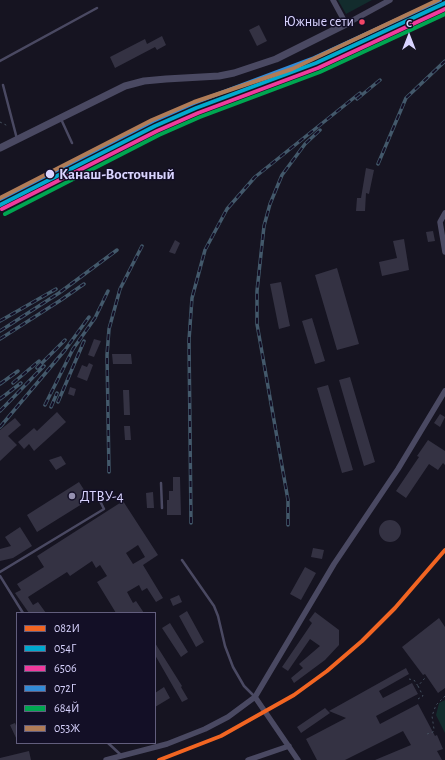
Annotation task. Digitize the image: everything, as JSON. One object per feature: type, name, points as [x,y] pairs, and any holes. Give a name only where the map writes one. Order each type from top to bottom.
[{"type":"street","points":[[333,0],[346,24]]},
{"type":"street","points":[[0,148],[125,86],[144,81],[226,74],[276,59],[390,0]]},
{"type":"street","points":[[445,213],[440,222],[445,252]]},
{"type":"street","points":[[106,760],[167,744],[205,729],[228,717],[255,698],[334,564],[398,469],[445,391]]},
{"type":"street","points":[[255,698],[298,760]]},
{"type":"street","points":[[248,760],[289,746]]},
{"type":"lane","points":[[0,61],[98,8]]},
{"type":"lane","points":[[3,85],[18,140]]},
{"type":"lane","points":[[60,118],[72,143]]},
{"type":"lane","points":[[161,483],[162,508]]},
{"type":"lane","points":[[0,572],[104,509],[100,501]]},
{"type":"lane","points":[[182,560],[214,606],[218,616],[225,646],[233,667],[244,686],[255,698]]},
{"type":"lane","points":[[0,576],[22,612]]},
{"type":"lane","points":[[109,744],[122,756]]},
{"type":"path","points":[[0,122],[3,125],[14,127]]},
{"type":"path","points":[[418,686],[425,678]]},
{"type":"path","points":[[410,679],[414,680],[418,686],[422,696],[418,699]]},
{"type":"path","points":[[427,734],[434,729],[432,716],[436,705],[445,696]]},
{"type":"green space","points":[[338,0],[372,0],[346,14]]},
{"type":"green space","points":[[445,700],[445,733],[436,715],[439,703]]},
{"type":"building","points":[[259,25],[267,41],[257,46],[249,30]]},
{"type":"building","points":[[162,36],[166,45],[157,50],[155,47],[115,68],[110,57],[145,39],[147,44]]},
{"type":"building","points":[[366,168],[374,170],[369,194],[366,193],[365,211],[356,211],[357,198],[361,198]]},
{"type":"building","points":[[433,231],[435,241],[428,242],[426,232]]},
{"type":"building","points":[[404,239],[409,270],[382,276],[379,262],[397,258],[393,241]]},
{"type":"building","points":[[175,240],[180,243],[175,254],[169,252]]},
{"type":"building","points":[[337,268],[359,344],[337,350],[315,275]]},
{"type":"building","points":[[281,282],[290,326],[279,329],[270,284]]},
{"type":"building","points":[[312,318],[325,361],[315,364],[302,321]]},
{"type":"building","points":[[94,339],[101,341],[94,357],[88,355]]},
{"type":"building","points":[[112,354],[131,354],[132,364],[113,364]]},
{"type":"building","points":[[89,363],[93,365],[87,381],[77,377],[82,365],[87,367]]},
{"type":"building","points":[[350,377],[375,462],[364,466],[339,380]]},
{"type":"building","points":[[328,385],[353,470],[342,473],[317,388]]},
{"type":"building","points":[[70,387],[76,389],[74,396],[68,394]]},
{"type":"building","points":[[123,390],[129,390],[130,415],[124,415]]},
{"type":"building","points":[[57,412],[66,422],[34,451],[29,444],[24,449],[18,442],[34,428],[37,431]]},
{"type":"building","points":[[440,414],[445,417],[440,427],[434,423]]},
{"type":"building","points":[[15,418],[21,425],[8,436],[17,445],[0,461],[0,430]]},
{"type":"building","points":[[124,426],[130,426],[131,440],[125,440]]},
{"type":"building","points":[[428,440],[445,451],[445,465],[443,463],[438,470],[429,464],[406,498],[396,491],[419,457],[417,456]]},
{"type":"building","points":[[61,456],[66,464],[56,470],[49,460]]},
{"type":"building","points":[[173,477],[180,477],[181,515],[167,515],[167,500],[169,500],[169,491],[173,491]]},
{"type":"building","points":[[79,482],[90,499],[37,532],[27,515]]},
{"type":"building","points":[[153,492],[154,508],[147,508],[146,493]]},
{"type":"building","points":[[123,501],[158,555],[143,565],[163,598],[156,602],[147,588],[142,591],[139,585],[127,592],[133,603],[136,601],[143,612],[115,612],[97,582],[107,576],[100,565],[96,568],[92,561],[70,576],[67,572],[28,597],[33,605],[38,602],[45,612],[28,612],[15,593],[21,590],[17,584],[44,567],[37,556]],"holes":[[[138,545],[145,557],[133,564],[126,553]]]},
{"type":"building","points":[[390,520],[398,523],[401,531],[398,539],[390,542],[382,539],[379,531],[382,523]]},
{"type":"building","points":[[20,527],[32,546],[13,558],[0,561],[0,549],[11,546],[5,537]]},
{"type":"building","points":[[313,548],[324,550],[322,559],[311,557]]},
{"type":"building","points":[[305,567],[316,573],[301,600],[290,594]]},
{"type":"building","points":[[179,595],[182,602],[173,606],[170,599]]},
{"type":"building","points":[[187,611],[204,642],[196,647],[179,616]]},
{"type":"building","points":[[315,612],[339,630],[339,645],[325,660],[294,683],[291,678],[303,668],[299,664],[320,646],[310,639],[288,671],[282,667],[312,623],[309,620]]},
{"type":"building","points":[[439,618],[445,627],[445,688],[438,693],[425,674],[423,675],[402,647]]},
{"type":"building","points":[[170,623],[188,652],[181,657],[162,628]]},
{"type":"building","points":[[156,645],[182,686],[181,687],[188,699],[182,702],[156,657]]},
{"type":"building","points":[[406,668],[409,674],[379,691],[383,698],[412,683],[418,694],[376,716],[380,724],[418,704],[435,736],[437,735],[443,749],[437,751],[442,760],[375,760],[411,745],[403,731],[345,760],[317,760],[306,739],[346,718],[329,711]]},
{"type":"building","points":[[164,687],[170,698],[156,706],[156,692]]},
{"type":"building","points":[[325,708],[330,713],[301,733],[297,727]]},
{"type":"building","points":[[15,723],[16,738],[10,725]]},
{"type":"building","points":[[29,751],[31,760],[0,760],[0,758]]},
{"type":"railway","points":[[378,164],[406,98],[445,61]]},
{"type":"railway","points":[[357,99],[380,80]]},
{"type":"railway","points":[[191,523],[189,340],[192,298],[205,250],[227,209],[255,177],[360,93]]},
{"type":"railway","points":[[288,525],[288,500],[257,324],[257,291],[264,226],[270,204],[282,175],[305,144],[320,130]]},
{"type":"railway","points":[[109,472],[107,355],[109,329],[120,289],[142,246]]},
{"type":"railway","points":[[0,331],[59,293],[117,250]]},
{"type":"railway","points":[[0,339],[84,284]]},
{"type":"railway","points":[[0,321],[56,289]]},
{"type":"railway","points":[[45,405],[73,349],[95,318],[108,291]]},
{"type":"railway","points":[[0,427],[65,350],[89,317]]},
{"type":"railway","points":[[37,368],[65,340]]},
{"type":"railway","points":[[58,402],[84,341]]},
{"type":"railway","points":[[13,383],[39,361]]},
{"type":"railway","points":[[0,411],[44,366]]},
{"type":"railway","points":[[0,384],[18,371]]},
{"type":"railway","points":[[0,399],[21,383]]},
{"type":"railway","points":[[51,407],[57,393]]},
{"type":"transit line","name":"053Ж","points":[[0,198],[152,120],[194,102],[292,69],[438,0]]},
{"type":"transit line","name":"072Г","points":[[0,199],[153,121],[194,103],[314,58],[440,0]]},
{"type":"transit line","name":"054Г","points":[[0,205],[155,126],[196,108],[316,63],[445,3]]},
{"type":"transit line","name":"6506","points":[[2,209],[157,131],[198,113],[318,68],[445,9]]},
{"type":"transit line","name":"684Й","points":[[5,214],[159,135],[200,117],[320,72],[445,14]]},
{"type":"transit line","name":"082И","points":[[159,760],[221,736],[294,695],[327,671],[362,641],[395,608],[445,550]]},
{"type":"place","name":"Южные сети","points":[[362,22]]},
{"type":"place","name":"Канаш-Восточный","points":[[50,174]]},
{"type":"place","name":"ДТВУ-4","points":[[72,496]]}]
